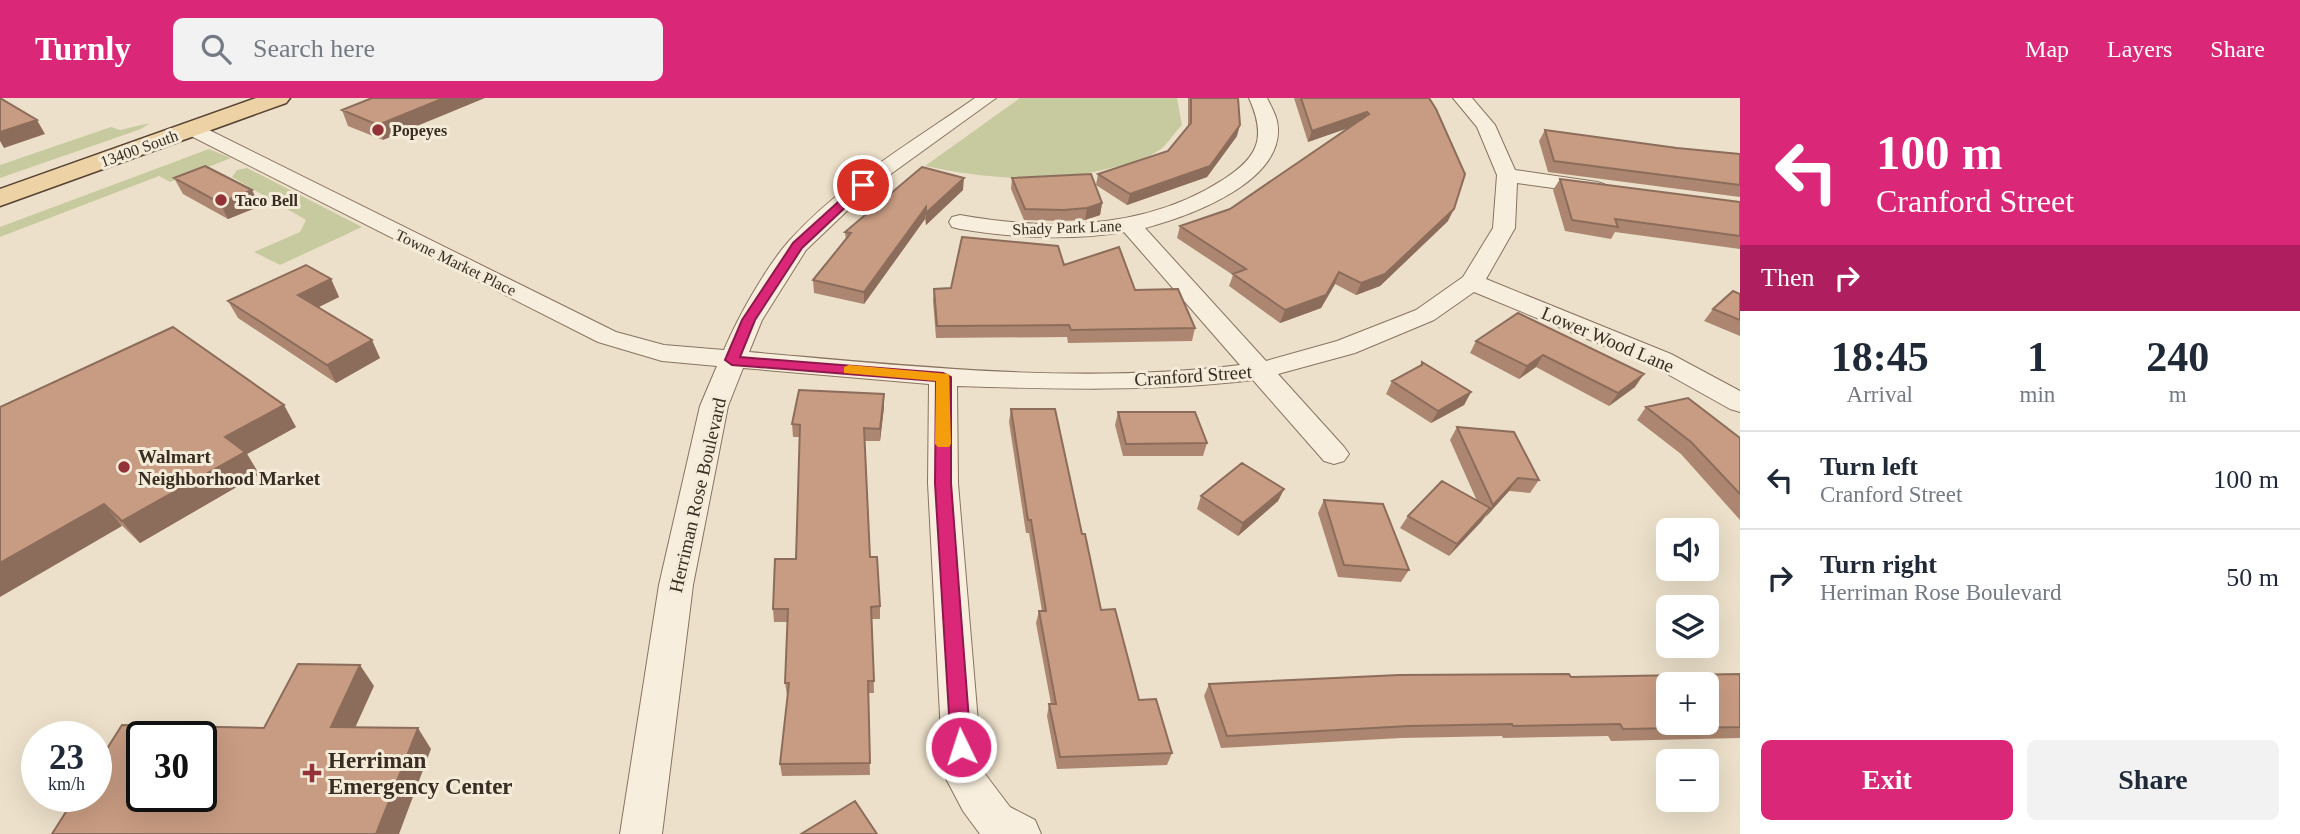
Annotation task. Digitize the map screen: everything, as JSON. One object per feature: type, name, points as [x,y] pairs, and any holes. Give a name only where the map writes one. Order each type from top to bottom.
[{"type":"main road","name":"13400 South","points":[[0,198],[278,98]]},
{"type":"street","name":"Herriman Rose Boulevard","points":[[641,834],[676,585],[714,406],[749,320],[797,246],[863,185],[986,98]]},
{"type":"street","name":"Shady Park Lane","points":[[960,222],[1023,230],[1130,225],[1178,212],[1217,193],[1250,170],[1259,158],[1269,126],[1258,98]]},
{"type":"street","name":"Cranford Street","points":[[732,360],[943,377],[1094,381],[1202,378],[1259,371],[1346,347],[1425,314],[1472,282],[1504,228],[1507,175],[1486,125],[1462,98]]},
{"type":"street","name":"Towne Market Place","points":[[192,129],[607,337],[662,353],[732,360]]},
{"type":"street","points":[[1507,175],[1617,191]]},
{"type":"street","points":[[1130,225],[1334,454]]},
{"type":"street","name":"Lower Wood Lane","points":[[1472,282],[1662,360],[1740,403]]},
{"type":"street","points":[[943,377],[943,483],[963,773],[977,799],[995,821],[1020,834]]},
{"type":"green space","points":[[1020,98],[1177,98],[1182,125],[1161,149],[1150,156],[1088,173],[1018,178],[925,166]]},
{"type":"green space","points":[[150,123],[141,129],[0,178],[0,165],[111,127],[120,130]]},
{"type":"green space","points":[[209,149],[231,158],[170,182],[159,176],[0,237],[0,227]]},
{"type":"green space","points":[[247,168],[362,227],[280,265],[254,252],[300,232],[306,220],[232,177],[237,170]]},
{"type":"building","points":[[0,98],[37,120],[0,132]]},
{"type":"building","points":[[372,98],[444,98],[378,125],[342,110]]},
{"type":"building","points":[[1191,98],[1238,98],[1240,125],[1210,166],[1130,194],[1098,174],[1168,151],[1191,123]]},
{"type":"building","points":[[1301,98],[1429,98],[1465,174],[1454,209],[1385,274],[1361,283],[1339,272],[1326,295],[1285,310],[1233,274],[1246,269],[1180,226],[1230,209],[1369,114],[1367,112],[1312,131]]},
{"type":"building","points":[[1545,130],[1740,154],[1740,185],[1554,161]]},
{"type":"building","points":[[205,166],[252,190],[220,203],[174,178]]},
{"type":"building","points":[[922,167],[964,178],[926,213],[926,207],[864,292],[813,280],[851,233],[845,232]]},
{"type":"building","points":[[1091,174],[1102,203],[1087,208],[1064,210],[1025,209],[1012,178]]},
{"type":"building","points":[[1560,179],[1740,202],[1740,236],[1615,219],[1618,227],[1572,220]]},
{"type":"building","points":[[962,237],[1058,246],[1064,265],[1119,247],[1135,290],[1178,289],[1195,328],[1071,330],[1069,325],[937,326],[934,289],[951,288]]},
{"type":"building","points":[[306,265],[331,279],[298,295],[372,340],[327,365],[228,301]]},
{"type":"building","points":[[1733,291],[1740,294],[1740,320],[1713,309]]},
{"type":"building","points":[[1518,313],[1644,374],[1618,393],[1543,355],[1527,366],[1476,341]]},
{"type":"building","name":"Walmart Neighborhood Market","points":[[173,327],[284,405],[225,437],[245,452],[122,521],[104,504],[0,563],[0,407]]},
{"type":"building","points":[[1422,362],[1471,392],[1438,411],[1392,381],[1422,365]]},
{"type":"building","points":[[799,390],[884,394],[880,429],[864,428],[870,557],[877,557],[880,606],[871,607],[874,681],[868,681],[870,763],[780,764],[789,683],[785,683],[788,609],[773,609],[775,559],[796,559],[800,425],[792,424]]},
{"type":"building","points":[[1688,398],[1740,438],[1740,494],[1691,442],[1646,407]]},
{"type":"building","points":[[1011,409],[1055,409],[1101,610],[1115,609],[1139,700],[1156,699],[1172,753],[1060,757],[1049,704],[1056,704],[1039,611],[1046,611],[1031,520],[1028,520]]},
{"type":"building","points":[[1118,412],[1195,412],[1207,443],[1126,444]]},
{"type":"building","points":[[1457,427],[1514,432],[1539,480],[1518,478],[1493,505]]},
{"type":"building","points":[[1242,463],[1284,489],[1243,523],[1201,496]]},
{"type":"building","points":[[1442,481],[1490,508],[1457,544],[1408,516]]},
{"type":"building","points":[[1324,500],[1383,504],[1409,570],[1344,565]]},
{"type":"building","name":"Herriman Emergency Center","points":[[298,664],[360,665],[331,727],[418,728],[376,834],[52,834],[66,812],[112,812],[112,741],[122,725],[126,725],[126,812],[217,812],[217,727],[264,728]]},
{"type":"building","points":[[1719,674],[1740,674],[1740,727],[1719,727]]},
{"type":"building","points":[[1399,675],[1656,675],[1656,728],[1623,729],[1620,724],[1512,724],[1409,726],[1227,736],[1209,684]]},
{"type":"building","points":[[855,801],[877,834],[801,834]]},
{"type":"slow traffic","points":[[849,370],[943,377],[943,444]]},
{"type":"place","name":"Popeyes","points":[[378,130]]},
{"type":"place","name":"Taco Bell","points":[[221,200]]},
{"type":"place","name":"Walmart Neighborhood Market","points":[[124,467]]},
{"type":"place","name":"Herriman Emergency Center","points":[[312,773]]},
{"type":"route","points":[[863,185],[797,246],[749,320],[732,360],[943,377],[943,483],[961,747]]}]
